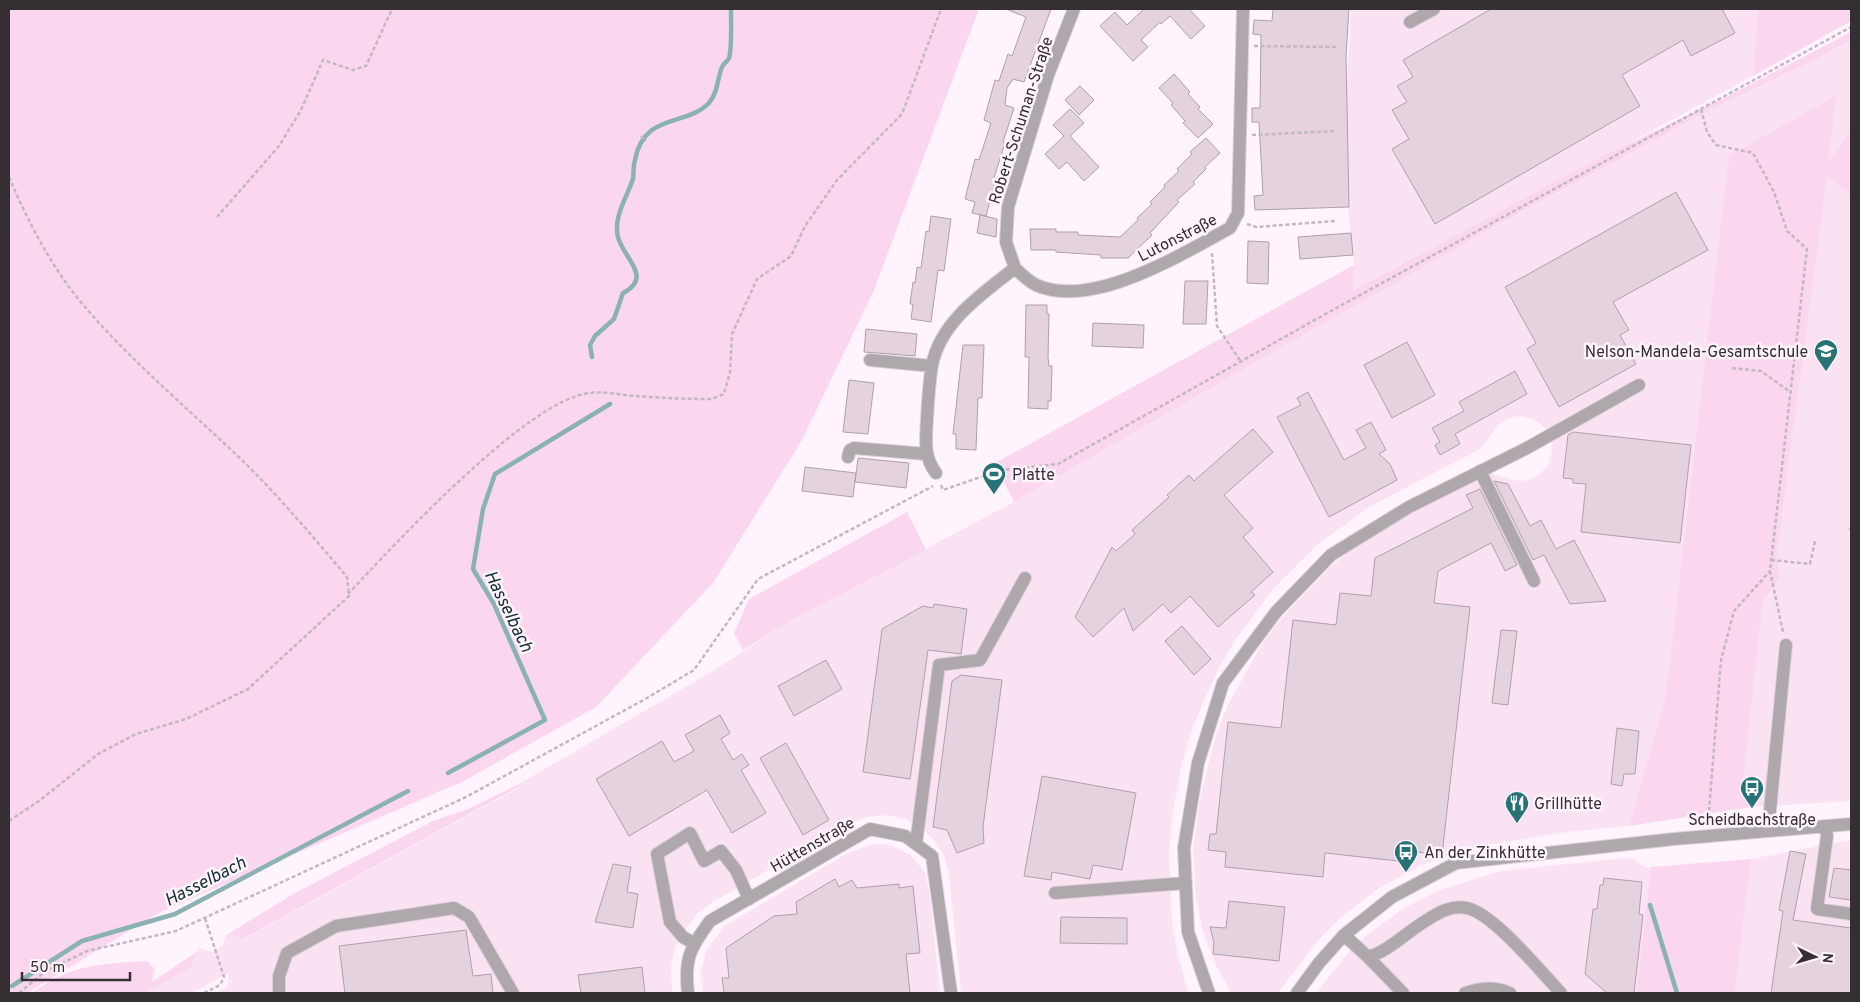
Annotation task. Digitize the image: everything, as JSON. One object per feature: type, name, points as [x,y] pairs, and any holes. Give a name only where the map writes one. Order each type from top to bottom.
[{"type":"street","name":"Robert-Schuman-Straße","points":[[1015,268],[1006,242],[1008,207],[1048,75],[1074,9]]},
{"type":"street","name":"Lutonstraße","points":[[1015,268],[1026,279],[1039,286],[1058,290],[1082,291],[1142,274],[1230,228],[1236,220],[1239,207],[1243,9]]},
{"type":"street","points":[[1410,22],[1434,9]]},
{"type":"street","points":[[936,473],[929,465],[926,454],[932,366],[939,345],[955,319],[1015,268]]},
{"type":"street","points":[[870,360],[932,366]]},
{"type":"street","points":[[1209,993],[1188,932],[1184,848],[1198,763],[1223,683],[1276,612],[1331,555],[1409,506],[1526,448],[1639,385]]},
{"type":"street","points":[[848,457],[850,450],[854,448],[926,454]]},
{"type":"street","points":[[1480,471],[1534,581]]},
{"type":"street","points":[[916,844],[939,666],[980,660],[1025,578]]},
{"type":"street","points":[[1768,831],[1782,751],[1786,646]]},
{"type":"street","points":[[1297,993],[1319,963],[1344,935],[1392,897],[1456,863],[1707,836],[1851,824]]},
{"type":"street","points":[[1825,826],[1827,836],[1817,909],[1851,914]]},
{"type":"street","name":"Hüttenstraße","points":[[688,993],[686,970],[693,943],[710,921],[870,829],[905,836],[932,856],[951,993]]},
{"type":"street","points":[[693,943],[683,937],[670,922],[658,854],[690,834],[704,861],[721,851],[736,870],[749,898]]},
{"type":"street","points":[[1055,893],[1186,883]]},
{"type":"street","points":[[279,993],[279,976],[287,953],[336,926],[454,908],[469,916],[513,993]]},
{"type":"street","points":[[1368,957],[1435,915],[1452,908],[1466,908],[1485,919],[1513,942],[1561,993]]},
{"type":"street","points":[[1344,935],[1403,993]]},
{"type":"street","points":[[1465,993],[1484,988],[1497,988],[1510,993]]},
{"type":"path","points":[[217,217],[279,146],[301,110],[323,60],[353,70],[366,66],[392,9]]},
{"type":"path","points":[[9,821],[39,801],[98,754],[136,734],[186,719],[248,690],[459,484],[516,431],[556,403],[590,393],[711,399],[724,394],[730,372],[732,334],[757,279],[791,256],[805,226],[837,180],[902,114],[941,9]]},
{"type":"path","points":[[19,993],[46,971],[87,951],[176,931],[466,797],[694,670],[758,579],[939,483],[943,490],[1001,470],[1058,464],[1700,108],[1851,27]]},
{"type":"path","points":[[1241,46],[1337,48]]},
{"type":"path","points":[[1700,108],[1707,132],[1716,145],[1753,153],[1774,192],[1787,231],[1807,249],[1770,571],[1786,646]]},
{"type":"path","points":[[1239,136],[1336,131]]},
{"type":"path","points":[[641,136],[646,141]]},
{"type":"path","points":[[9,177],[22,210],[62,276],[85,307],[140,365],[247,465],[347,578],[348,594]]},
{"type":"path","points":[[1236,220],[1256,227],[1335,221]]},
{"type":"path","points":[[1210,238],[1218,326],[1240,362]]},
{"type":"path","points":[[1732,368],[1761,372],[1790,392]]},
{"type":"path","points":[[1771,560],[1810,564],[1814,540]]},
{"type":"path","points":[[1707,836],[1721,660],[1734,611],[1770,571]]},
{"type":"path","points":[[204,993],[220,985],[224,977],[205,918]]},
{"type":"shaded area","points":[[9,9],[979,9],[874,290],[802,440],[713,583],[596,707],[462,782],[160,912],[27,993],[9,993]]},
{"type":"shaded area","points":[[1351,9],[1758,9],[1753,76],[1353,292],[1354,265],[1348,207],[1345,130]]},
{"type":"shaded area","points":[[1758,9],[1851,9],[1851,21],[1753,76]]},
{"type":"shaded area","points":[[1851,32],[1851,40],[1821,57],[1708,111],[1496,226],[1014,502],[995,463],[1354,265],[1353,291],[1597,159],[1732,94]]},
{"type":"shaded area","points":[[1851,40],[1851,801],[1751,807],[1743,784],[1763,602],[1780,578],[1777,554],[1825,190],[1835,96],[1629,826],[1567,832],[1475,847],[1422,865],[1379,888],[1338,920],[1316,943],[1278,993],[1231,993],[1215,963],[1203,931],[1196,898],[1193,848],[1200,798],[1216,735],[1228,705],[1260,647],[1280,620],[1329,568],[1355,547],[1411,512],[1479,477],[1492,474],[1517,481],[1529,480],[1540,474],[1549,464],[1552,451],[1551,438],[1546,429],[1535,420],[1522,416],[1509,418],[1498,425],[1485,444],[1478,450],[1371,506],[1317,545],[1273,589],[1236,639],[1219,667],[1193,726],[1182,763],[1172,816],[1169,855],[1171,913],[1176,946],[1188,993],[961,993],[949,875],[944,856],[934,840],[921,827],[904,819],[886,815],[867,817],[849,824],[714,901],[698,913],[685,929],[675,947],[671,967],[672,993],[216,993],[227,987],[229,973],[192,993],[145,993],[191,968],[199,948],[212,952],[223,946],[226,934],[244,939],[520,787],[519,784],[713,671],[792,620],[1014,502],[1387,286],[1708,111],[1821,57]]},
{"type":"shaded area","points":[[1836,96],[1828,163],[1851,131],[1851,194],[1827,177],[1777,554],[1780,578],[1763,602],[1743,784],[1751,807],[1629,826],[1666,695],[1729,156]]},
{"type":"shaded area","points":[[907,512],[926,550],[792,620],[743,650],[734,633],[749,599]]},
{"type":"shaded area","points":[[519,784],[520,786],[243,939],[228,934],[295,893],[433,821],[468,809]]},
{"type":"shaded area","points":[[1851,840],[1851,993],[1735,993],[1751,859]]},
{"type":"shaded area","points":[[869,845],[891,845],[911,855],[925,873],[930,896],[940,993],[703,993],[701,974],[706,951],[724,926],[848,853]]},
{"type":"shaded area","points":[[1623,858],[1634,859],[1646,868],[1651,867],[1636,993],[1316,993],[1349,952],[1368,934],[1404,908],[1442,889],[1501,871]]},
{"type":"shaded area","points":[[1751,859],[1735,993],[1636,993],[1651,867]]},
{"type":"shaded area","points":[[198,951],[191,968],[145,993],[32,993],[46,983],[73,971],[114,963],[147,961],[154,968],[152,982]]},
{"type":"building","points":[[1006,9],[1051,9],[1024,82],[1013,79],[1007,88],[1005,105],[1014,108],[1003,142],[1005,143],[993,181],[995,182],[986,216],[972,213],[975,202],[965,199],[975,159],[979,160],[991,123],[984,120],[995,80],[999,81],[1008,54],[1012,56],[1026,17]]},
{"type":"building","points":[[1144,9],[1189,9],[1205,26],[1191,39],[1170,16],[1161,24],[1160,22],[1141,40],[1148,47],[1133,61],[1100,26],[1115,12],[1127,25]]},
{"type":"building","points":[[1273,9],[1349,9],[1346,55],[1349,207],[1255,210],[1254,196],[1263,195],[1259,122],[1252,122],[1252,108],[1260,108],[1261,35],[1253,34],[1254,20],[1272,21]]},
{"type":"building","points":[[1491,9],[1722,9],[1735,33],[1691,56],[1683,40],[1622,75],[1640,106],[1435,224],[1392,149],[1409,139],[1392,110],[1407,102],[1397,86],[1413,77],[1403,60]]},
{"type":"building","points":[[1174,74],[1190,92],[1188,94],[1200,107],[1198,109],[1213,124],[1198,138],[1183,123],[1185,121],[1171,105],[1173,103],[1159,88]]},
{"type":"building","points":[[1080,86],[1094,100],[1079,115],[1065,100]]},
{"type":"building","points":[[1070,109],[1084,123],[1070,136],[1099,167],[1084,181],[1067,162],[1059,169],[1045,154],[1064,136],[1053,125]]},
{"type":"building","points":[[1206,138],[1220,153],[1205,167],[1206,169],[1193,182],[1195,184],[1177,200],[1179,202],[1150,233],[1152,235],[1128,258],[1101,258],[1101,255],[1056,252],[1056,250],[1031,250],[1030,229],[1056,229],[1056,232],[1078,232],[1078,235],[1120,237],[1152,204],[1150,202],[1192,154],[1190,152]]},
{"type":"building","points":[[1676,192],[1708,250],[1613,302],[1629,330],[1620,335],[1636,364],[1559,407],[1527,349],[1536,343],[1505,287]]},
{"type":"building","points":[[980,215],[997,219],[996,237],[977,233]]},
{"type":"building","points":[[931,216],[951,219],[944,271],[938,270],[931,322],[911,319],[913,304],[910,304],[917,267],[921,268],[926,231],[929,232]]},
{"type":"building","points":[[1351,233],[1353,255],[1300,259],[1298,237]]},
{"type":"building","points":[[1248,241],[1269,242],[1268,284],[1247,283]]},
{"type":"building","points":[[1185,281],[1208,281],[1206,324],[1183,324]]},
{"type":"building","points":[[1026,305],[1047,305],[1047,314],[1049,314],[1048,357],[1049,366],[1052,366],[1051,401],[1048,401],[1048,409],[1028,408],[1029,357],[1025,357]]},
{"type":"building","points":[[1093,323],[1144,325],[1143,348],[1092,346]]},
{"type":"building","points":[[866,329],[917,334],[915,356],[864,352]]},
{"type":"building","points":[[1407,342],[1435,395],[1392,418],[1364,365]]},
{"type":"building","points":[[963,345],[984,345],[982,398],[978,398],[976,450],[956,449],[956,434],[953,434]]},
{"type":"building","points":[[1515,371],[1527,394],[1455,434],[1460,444],[1440,455],[1435,445],[1440,442],[1432,428],[1464,411],[1459,402]]},
{"type":"building","points":[[849,380],[874,383],[868,434],[843,432]]},
{"type":"building","points":[[1308,392],[1344,460],[1366,448],[1356,430],[1371,422],[1386,450],[1379,454],[1390,464],[1397,480],[1329,517],[1277,417],[1301,405],[1297,398]]},
{"type":"building","points":[[1253,429],[1273,452],[1224,495],[1253,528],[1243,537],[1273,572],[1251,592],[1255,595],[1218,627],[1190,596],[1171,613],[1163,604],[1133,631],[1124,608],[1093,637],[1075,617],[1112,547],[1116,551],[1135,534],[1132,530],[1169,497],[1167,495],[1189,475],[1194,481]]},
{"type":"building","points":[[1573,432],[1691,445],[1680,543],[1581,532],[1586,484],[1573,483],[1573,479],[1563,478],[1568,435]]},
{"type":"building","points":[[858,458],[909,463],[906,488],[855,482]]},
{"type":"building","points":[[805,467],[856,473],[853,497],[802,491]]},
{"type":"building","points":[[1494,481],[1508,484],[1530,526],[1541,520],[1556,549],[1574,540],[1606,601],[1570,604],[1544,555],[1533,560]]},
{"type":"building","points":[[1480,489],[1517,565],[1505,571],[1491,543],[1438,571],[1434,603],[1470,607],[1442,855],[1400,850],[1398,861],[1325,853],[1323,877],[1225,867],[1226,852],[1208,850],[1210,834],[1216,834],[1228,722],[1281,728],[1293,620],[1336,625],[1340,593],[1371,596],[1375,558],[1473,508],[1466,495]]},
{"type":"building","points":[[934,604],[967,609],[961,654],[928,650],[910,779],[863,772],[882,629],[923,606],[933,608]]},
{"type":"building","points":[[1182,626],[1211,659],[1194,675],[1165,641]]},
{"type":"building","points":[[1501,630],[1517,631],[1508,705],[1492,703]]},
{"type":"building","points":[[826,660],[842,689],[794,716],[778,686]]},
{"type":"building","points":[[961,675],[1002,680],[983,827],[984,843],[957,853],[947,830],[933,827],[952,681]]},
{"type":"building","points":[[720,715],[730,733],[721,739],[733,760],[742,754],[749,765],[741,770],[766,813],[732,833],[707,790],[629,836],[596,779],[662,741],[674,762],[694,751],[685,735]]},
{"type":"building","points":[[1617,728],[1639,731],[1635,774],[1624,774],[1622,786],[1611,784]]},
{"type":"building","points":[[786,743],[829,820],[803,835],[760,758]]},
{"type":"building","points":[[1042,776],[1136,793],[1122,870],[1093,865],[1090,879],[1052,872],[1051,880],[1024,876]]},
{"type":"building","points":[[1790,851],[1806,854],[1793,920],[1851,928],[1851,993],[1771,993],[1783,911],[1779,910]]},
{"type":"building","points":[[613,864],[631,867],[627,892],[638,894],[633,928],[595,922]]},
{"type":"building","points":[[1834,868],[1851,870],[1851,900],[1829,897]]},
{"type":"building","points":[[1604,878],[1642,882],[1639,914],[1643,915],[1634,993],[1607,993],[1585,974],[1593,909],[1597,909],[1600,885],[1603,885]]},
{"type":"building","points":[[835,879],[839,887],[852,880],[857,888],[899,884],[899,888],[913,886],[920,953],[906,954],[910,993],[724,993],[722,978],[729,978],[726,948],[774,916],[797,914],[796,902]]},
{"type":"building","points":[[1229,901],[1285,907],[1279,961],[1213,954],[1214,943],[1210,927],[1226,928]]},
{"type":"building","points":[[1061,917],[1127,918],[1127,944],[1060,943]]},
{"type":"building","points":[[466,930],[473,976],[491,974],[493,993],[345,993],[339,946]]},
{"type":"building","points":[[642,967],[645,993],[581,993],[578,975]]},
{"type":"waterway","name":"Hasselbach","points":[[592,357],[590,345],[595,336],[614,319],[623,293],[632,287],[636,280],[634,267],[618,237],[617,222],[633,179],[634,162],[640,145],[647,134],[656,127],[700,110],[712,99],[720,72],[730,54],[731,9]]},
{"type":"waterway","name":"Hasselbach","points":[[448,773],[545,720],[494,604],[473,569],[483,509],[495,474],[610,404]]},
{"type":"waterway","name":"Hasselbach","points":[[12,986],[82,941],[175,914],[408,791]]},
{"type":"waterway","points":[[1650,905],[1677,993]]},
{"type":"place","name":"Nelson-Mandela-Gesamtschule","points":[[1826,372]]},
{"type":"place","name":"Platte","points":[[994,495]]},
{"type":"place","name":"Scheidbachstraße","points":[[1752,809]]},
{"type":"place","name":"Grillhütte","points":[[1517,824]]},
{"type":"place","name":"An der Zinkhütte","points":[[1406,873]]}]
